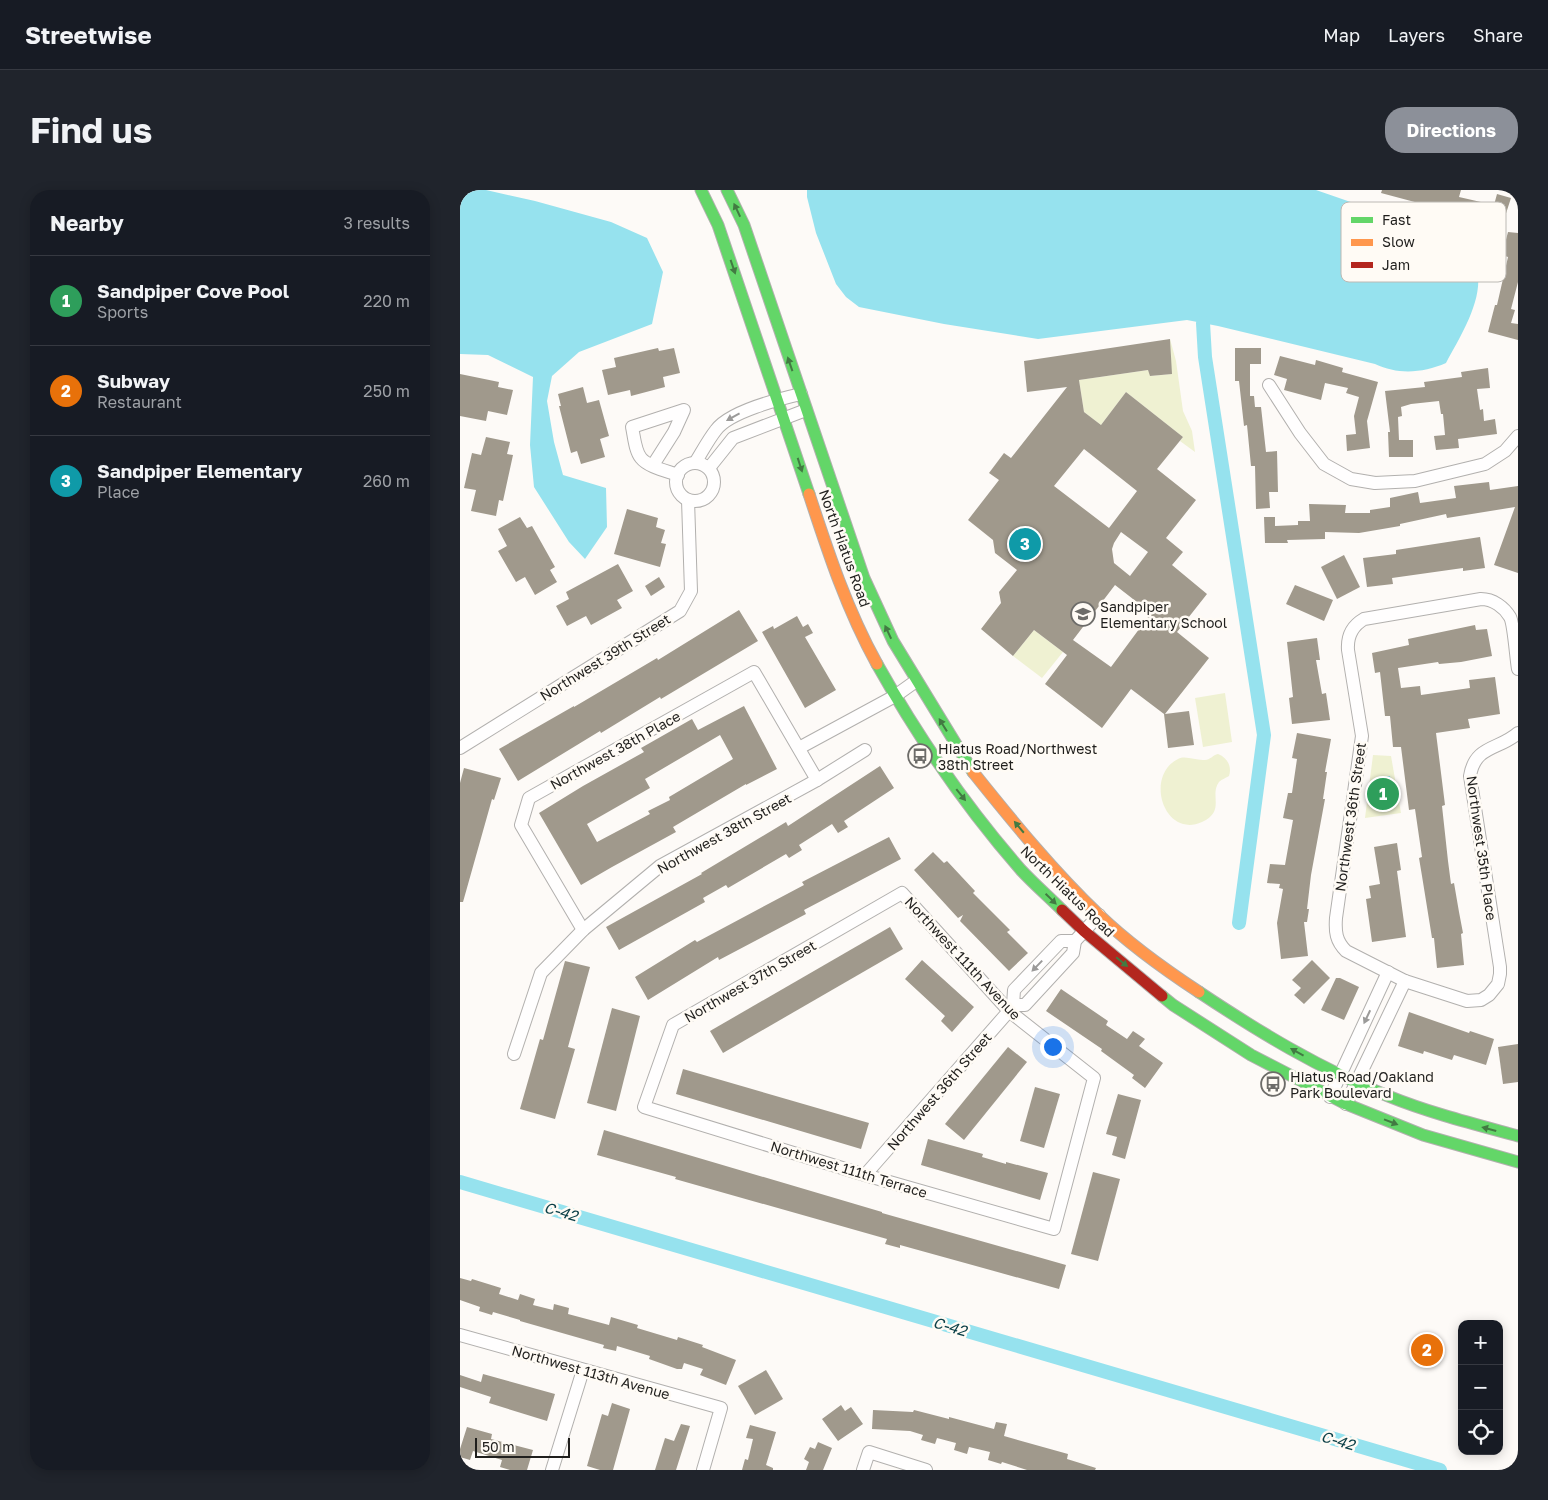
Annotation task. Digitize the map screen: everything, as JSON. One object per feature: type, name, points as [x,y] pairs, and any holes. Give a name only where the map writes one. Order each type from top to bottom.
[{"type":"main road","name":"North Hiatus Road","points":[[701,190],[718,224],[785,418],[839,584],[865,642],[895,696],[951,783],[1022,871],[1084,931],[1174,1005],[1251,1055],[1346,1104],[1423,1134],[1518,1162]]},
{"type":"main road","name":"North Hiatus Road","points":[[727,190],[744,226],[864,578],[893,641],[970,769],[1042,855],[1099,915],[1126,939],[1183,982],[1256,1030],[1340,1075],[1387,1096],[1433,1113],[1518,1136]]},
{"type":"street","points":[[1269,385],[1300,433],[1324,464],[1350,479],[1375,482],[1415,480],[1485,464],[1505,451],[1518,436]]},
{"type":"street","points":[[695,463],[717,428],[734,416],[800,394]]},
{"type":"street","points":[[653,465],[674,432],[684,410],[632,427],[640,457],[646,462],[653,465],[678,475],[682,468],[688,464],[702,464],[709,468],[713,474],[713,489],[703,500],[688,500]]},
{"type":"street","points":[[709,468],[733,438],[806,410]]},
{"type":"street","points":[[717,428],[728,444]]},
{"type":"street","name":"Northwest 39th Street","points":[[460,748],[680,611],[691,591],[688,500],[682,496],[678,489],[676,482],[678,475]]},
{"type":"street","name":"Northwest 36th Street","points":[[1388,972],[1346,951],[1336,937],[1336,918],[1362,736],[1348,650],[1348,637],[1356,625],[1364,619],[1484,599],[1499,605],[1510,618],[1518,668]]},
{"type":"street","name":"Northwest 38th Place","points":[[583,930],[521,825],[529,798],[754,672],[798,748]]},
{"type":"street","points":[[818,780],[798,748],[895,696],[916,681]]},
{"type":"street","name":"Northwest 35th Place","points":[[1405,981],[1472,1001],[1486,997],[1496,987],[1500,966],[1470,776],[1476,760],[1482,752],[1508,741],[1518,733]]},
{"type":"street","name":"Northwest 38th Street","points":[[514,1054],[541,973],[583,930],[660,866],[818,780],[865,750]]},
{"type":"street","name":"Northwest 111th Avenue","points":[[902,893],[1011,1008],[1094,1078],[1054,1229]]},
{"type":"street","name":"Northwest 37th Street","points":[[644,1107],[673,1025],[902,893]]},
{"type":"street","name":"Northwest 36th Street","points":[[1011,1008],[1025,1005],[1073,954],[1074,941],[1099,915]]},
{"type":"street","name":"Northwest 36th Street","points":[[865,1175],[1011,1008],[1014,990],[1061,941],[1074,941]]},
{"type":"street","points":[[1330,1097],[1388,972],[1405,981],[1346,1104]]},
{"type":"street","name":"Northwest 111th Terrace","points":[[644,1107],[865,1175],[1054,1229]]},
{"type":"street","name":"Northwest 113th Avenue","points":[[460,1335],[721,1408],[703,1470]]},
{"type":"street","points":[[552,1470],[583,1370]]},
{"type":"street","points":[[863,1470],[869,1452],[926,1470]]},
{"type":"green space","points":[[1170,339],[1176,361],[1183,411],[1192,431],[1195,452],[1180,441],[1183,437],[1126,392],[1101,425],[1084,412],[1079,380],[1148,370],[1151,376],[1171,374]]},
{"type":"green space","points":[[1034,630],[1063,652],[1042,678],[1013,656]]},
{"type":"green space","points":[[1225,693],[1232,742],[1203,747],[1195,698]]},
{"type":"green space","points":[[1218,754],[1227,760],[1230,773],[1216,787],[1216,803],[1213,813],[1202,822],[1189,825],[1177,822],[1169,814],[1163,803],[1161,791],[1162,778],[1168,767],[1181,758],[1205,760]]},
{"type":"green space","points":[[1373,755],[1391,756],[1401,813],[1365,818]]},
{"type":"water","points":[[460,190],[486,190],[611,222],[647,238],[663,272],[652,324],[579,352],[552,376],[547,401],[554,442],[563,475],[606,488],[607,527],[585,559],[569,542],[534,487],[530,445],[533,377],[488,355],[460,354]]},
{"type":"water","points":[[807,190],[1316,190],[1351,202],[1341,202],[1341,282],[1478,282],[1478,287],[1473,310],[1446,363],[1419,371],[1393,370],[1375,364],[1187,320],[1038,339],[944,324],[859,307],[846,297],[836,284],[816,233]]},
{"type":"water","points":[[1390,776],[1393,797],[1383,799],[1379,778]]},
{"type":"building","points":[[1382,190],[1461,190],[1459,197],[1481,202],[1415,202],[1381,193]]},
{"type":"building","points":[[1497,194],[1511,198],[1506,213],[1506,202],[1495,202]]},
{"type":"building","points":[[1508,232],[1518,233],[1518,282],[1511,309],[1515,310],[1511,323],[1518,324],[1518,340],[1488,332],[1502,282],[1506,282],[1508,257],[1506,256]]},
{"type":"building","points":[[1170,339],[1172,374],[1150,376],[1148,370],[1079,380],[1084,412],[1101,425],[1126,392],[1183,437],[1157,469],[1196,500],[1166,538],[1183,552],[1172,565],[1207,594],[1177,632],[1209,658],[1165,714],[1189,711],[1194,745],[1168,748],[1164,714],[1131,689],[1102,728],[1045,684],[1067,655],[1034,630],[1013,656],[981,629],[1001,603],[999,592],[1017,570],[995,553],[993,540],[968,520],[999,480],[989,473],[1004,453],[1011,458],[1067,387],[1027,392],[1024,361]],"holes":[[[1084,449],[1137,491],[1109,528],[1054,486]],[[1121,532],[1148,552],[1130,576],[1114,563],[1112,549]],[[1115,585],[1151,613],[1111,667],[1073,640]]]},
{"type":"building","points":[[658,348],[659,351],[674,348],[680,373],[663,377],[665,387],[631,396],[630,390],[608,395],[602,370],[616,367],[614,358]]},
{"type":"building","points":[[1235,348],[1261,348],[1261,364],[1250,364],[1250,396],[1254,396],[1255,407],[1261,407],[1266,452],[1277,451],[1278,492],[1269,492],[1270,508],[1256,509],[1255,466],[1251,466],[1247,425],[1244,426],[1239,381],[1235,381]]},
{"type":"building","points":[[1280,356],[1315,365],[1316,360],[1343,368],[1342,372],[1378,382],[1367,421],[1370,448],[1347,451],[1346,435],[1356,434],[1354,416],[1359,397],[1346,393],[1348,388],[1325,383],[1321,400],[1284,390],[1287,379],[1274,375]]},
{"type":"building","points":[[1488,368],[1490,388],[1477,389],[1480,410],[1483,409],[1484,421],[1495,419],[1497,434],[1458,439],[1459,448],[1436,450],[1434,436],[1445,435],[1443,414],[1441,414],[1439,401],[1411,404],[1401,407],[1402,416],[1398,417],[1399,440],[1413,440],[1413,457],[1389,457],[1388,432],[1390,432],[1385,391],[1425,387],[1424,382],[1462,377],[1461,372]]},
{"type":"building","points":[[460,374],[499,382],[498,387],[513,390],[507,415],[488,411],[486,421],[460,416]]},
{"type":"building","points":[[583,387],[587,403],[599,400],[609,436],[600,439],[605,457],[581,464],[577,451],[571,453],[559,406],[561,406],[558,394]]},
{"type":"building","points":[[486,437],[510,442],[507,454],[513,455],[503,501],[499,500],[496,516],[471,511],[476,490],[464,488],[472,453],[481,455]]},
{"type":"building","points":[[1489,482],[1490,490],[1518,486],[1518,573],[1494,565],[1515,507],[1447,518],[1446,514],[1400,524],[1400,526],[1359,533],[1325,532],[1325,539],[1287,540],[1288,543],[1265,543],[1264,517],[1275,517],[1275,526],[1298,525],[1298,521],[1310,521],[1309,504],[1346,505],[1345,513],[1370,513],[1370,510],[1390,507],[1390,498],[1418,492],[1420,503],[1456,498],[1454,486]]},
{"type":"building","points":[[627,509],[658,518],[656,527],[665,530],[661,543],[666,544],[660,567],[614,554]]},
{"type":"building","points":[[520,517],[527,528],[532,526],[555,567],[550,570],[557,582],[535,595],[525,577],[516,582],[498,551],[507,546],[498,529]]},
{"type":"building","points":[[1480,537],[1485,568],[1463,571],[1463,568],[1392,578],[1393,584],[1367,587],[1363,558],[1396,554],[1396,550]]},
{"type":"building","points":[[1344,555],[1360,587],[1337,599],[1321,567]]},
{"type":"building","points":[[618,564],[633,591],[617,600],[622,608],[591,625],[586,616],[567,626],[556,606],[569,599],[566,592]]},
{"type":"building","points":[[659,577],[665,587],[651,596],[645,586]]},
{"type":"building","points":[[1295,585],[1333,600],[1324,621],[1286,604]]},
{"type":"building","points":[[739,610],[758,641],[661,699],[660,697],[601,733],[600,731],[518,781],[499,749],[657,658],[658,660]]},
{"type":"building","points":[[797,616],[803,627],[808,624],[813,633],[805,637],[836,690],[805,708],[762,632],[773,626],[774,629]]},
{"type":"building","points":[[1475,625],[1476,630],[1487,629],[1492,656],[1461,662],[1439,664],[1438,662],[1398,668],[1401,688],[1420,686],[1421,695],[1470,688],[1469,680],[1495,677],[1500,714],[1468,719],[1470,728],[1436,733],[1445,805],[1442,806],[1448,861],[1451,884],[1454,883],[1463,933],[1461,934],[1464,965],[1437,968],[1434,938],[1432,938],[1419,858],[1422,857],[1415,809],[1409,810],[1401,747],[1393,747],[1390,716],[1385,716],[1380,672],[1375,673],[1372,653],[1409,645],[1408,639]]},
{"type":"building","points":[[1317,638],[1320,660],[1316,660],[1322,694],[1326,693],[1330,720],[1292,724],[1289,698],[1293,697],[1287,642]]},
{"type":"building","points":[[744,706],[777,769],[746,784],[673,827],[676,832],[581,885],[539,813],[644,752],[641,748],[692,719],[698,730]],"holes":[[[720,735],[733,759],[669,797],[670,800],[648,811],[650,814],[597,842],[587,824],[650,788],[645,779]]]},
{"type":"building","points":[[1297,733],[1331,739],[1325,772],[1327,772],[1323,799],[1325,799],[1311,875],[1307,909],[1309,909],[1307,922],[1304,922],[1308,956],[1281,959],[1277,923],[1283,889],[1279,888],[1280,884],[1267,883],[1270,864],[1285,865],[1293,820],[1283,818],[1288,793],[1292,793],[1297,759],[1292,758]]},
{"type":"building","points":[[880,766],[894,788],[844,821],[848,827],[838,833],[832,824],[799,845],[802,850],[789,858],[786,854],[728,888],[726,885],[703,898],[705,902],[619,950],[606,927],[702,874],[786,822],[788,826]]},
{"type":"building","points":[[464,768],[501,778],[494,800],[492,799],[463,902],[460,902],[460,783]]},
{"type":"building","points":[[889,837],[901,859],[804,910],[806,914],[719,960],[718,957],[648,1000],[635,977],[695,940],[697,942],[804,885],[802,882]]},
{"type":"building","points":[[1397,843],[1401,870],[1397,871],[1406,937],[1372,942],[1366,899],[1371,898],[1369,886],[1380,884],[1374,847]]},
{"type":"building","points":[[933,852],[944,863],[947,861],[975,891],[973,893],[1010,930],[1007,932],[1028,953],[1009,971],[960,921],[963,915],[958,918],[914,870]]},
{"type":"building","points":[[890,927],[903,949],[723,1053],[710,1031]]},
{"type":"building","points":[[922,960],[974,1007],[952,1032],[941,1021],[945,1016],[905,979]]},
{"type":"building","points":[[1312,960],[1330,978],[1304,1004],[1294,995],[1301,988],[1292,980]]},
{"type":"building","points":[[565,961],[590,967],[568,1047],[575,1049],[555,1119],[520,1109],[540,1039],[543,1040]]},
{"type":"building","points":[[1336,978],[1359,987],[1344,1020],[1321,1010]]},
{"type":"building","points":[[1061,989],[1108,1021],[1106,1025],[1127,1039],[1133,1031],[1145,1039],[1139,1046],[1163,1063],[1145,1088],[1132,1078],[1134,1075],[1101,1051],[1102,1049],[1046,1011]]},
{"type":"building","points":[[612,1008],[640,1016],[616,1111],[587,1103]]},
{"type":"building","points":[[1409,1012],[1469,1033],[1470,1031],[1494,1039],[1486,1065],[1454,1055],[1452,1060],[1424,1051],[1423,1054],[1398,1046]]},
{"type":"building","points":[[1518,1044],[1518,1082],[1503,1084],[1498,1047]]},
{"type":"building","points":[[1008,1047],[1027,1062],[964,1140],[945,1124]]},
{"type":"building","points":[[683,1069],[869,1123],[861,1149],[676,1094]]},
{"type":"building","points":[[1035,1087],[1060,1094],[1044,1148],[1020,1141]]},
{"type":"building","points":[[1118,1094],[1141,1100],[1125,1159],[1112,1155],[1117,1137],[1106,1134]]},
{"type":"building","points":[[604,1130],[882,1213],[1066,1265],[1059,1289],[900,1245],[900,1248],[885,1244],[887,1239],[597,1155]]},
{"type":"building","points":[[928,1139],[983,1154],[982,1157],[1006,1164],[1006,1162],[1048,1173],[1040,1200],[921,1165]]},
{"type":"building","points":[[1093,1172],[1120,1179],[1098,1261],[1071,1254]]},
{"type":"building","points":[[460,1278],[471,1281],[472,1279],[501,1288],[499,1294],[518,1300],[520,1294],[535,1299],[533,1305],[553,1310],[554,1304],[569,1308],[568,1314],[609,1325],[611,1317],[638,1325],[637,1328],[677,1340],[678,1337],[703,1345],[702,1347],[736,1360],[726,1385],[700,1375],[703,1369],[684,1363],[682,1369],[677,1369],[649,1359],[650,1356],[617,1346],[616,1351],[603,1348],[604,1345],[493,1312],[492,1315],[479,1311],[480,1307],[460,1300]]},
{"type":"building","points":[[766,1370],[783,1399],[755,1415],[738,1386]]},
{"type":"building","points":[[483,1374],[555,1394],[547,1421],[489,1403],[491,1397],[460,1387],[460,1375],[481,1382]]},
{"type":"building","points":[[612,1403],[630,1409],[613,1470],[600,1470],[587,1466],[602,1414],[608,1416]]},
{"type":"building","points":[[841,1405],[845,1411],[851,1407],[863,1424],[838,1441],[822,1419]]},
{"type":"building","points":[[873,1410],[913,1412],[914,1410],[994,1429],[996,1422],[1007,1424],[1004,1436],[1068,1454],[1067,1459],[1096,1468],[1095,1470],[1027,1470],[1002,1462],[1001,1464],[988,1460],[990,1452],[969,1447],[967,1454],[954,1450],[956,1443],[937,1438],[935,1444],[921,1440],[923,1435],[910,1431],[872,1429]]},
{"type":"building","points":[[681,1424],[690,1426],[676,1470],[655,1470],[665,1438],[674,1441]]},
{"type":"building","points":[[750,1425],[776,1432],[766,1465],[773,1468],[773,1470],[742,1470],[745,1459],[748,1460],[753,1439],[746,1438]]},
{"type":"building","points":[[467,1427],[492,1434],[491,1439],[533,1450],[527,1470],[510,1470],[500,1467],[502,1460],[473,1451],[470,1460],[460,1457],[460,1449]]},
{"type":"building","points":[[818,1442],[832,1448],[823,1470],[806,1470],[809,1462],[804,1459],[810,1447],[815,1449]]},
{"type":"waterway","points":[[1203,323],[1205,357],[1264,735],[1239,923]]},
{"type":"waterway","name":"C-42","points":[[460,1182],[1440,1470]]},
{"type":"traffic: fast","points":[[701,190],[718,225],[809,494]]},
{"type":"traffic: fast","points":[[727,190],[744,225],[864,578],[893,641],[973,772]]},
{"type":"traffic: fast","points":[[877,664],[926,745],[981,822],[1021,870],[1062,910]]},
{"type":"traffic: fast","points":[[1199,992],[1290,1049],[1338,1074],[1420,1108],[1518,1136]]},
{"type":"traffic: fast","points":[[1162,996],[1251,1055],[1346,1104],[1423,1135],[1518,1162]]},
{"type":"traffic: slow","points":[[809,494],[847,602],[877,664]]},
{"type":"traffic: slow","points":[[973,772],[1049,864],[1099,915],[1147,956],[1199,992]]},
{"type":"traffic: jam","points":[[1062,910],[1084,931],[1162,996]]},
{"type":"place","name":"Sandpiper Elementary","points":[[1025,544]]},
{"type":"place","name":"Sandpiper Elementary School","points":[[1083,614]]},
{"type":"place","name":"Hiatus Road/Northwest 38th Street","points":[[920,756]]},
{"type":"place","name":"Sandpiper Cove Pool","points":[[1383,794]]},
{"type":"place","name":"Hiatus Road/Oakland Park Boulevard","points":[[1273,1084]]},
{"type":"place","name":"Subway","points":[[1427,1350]]}]
